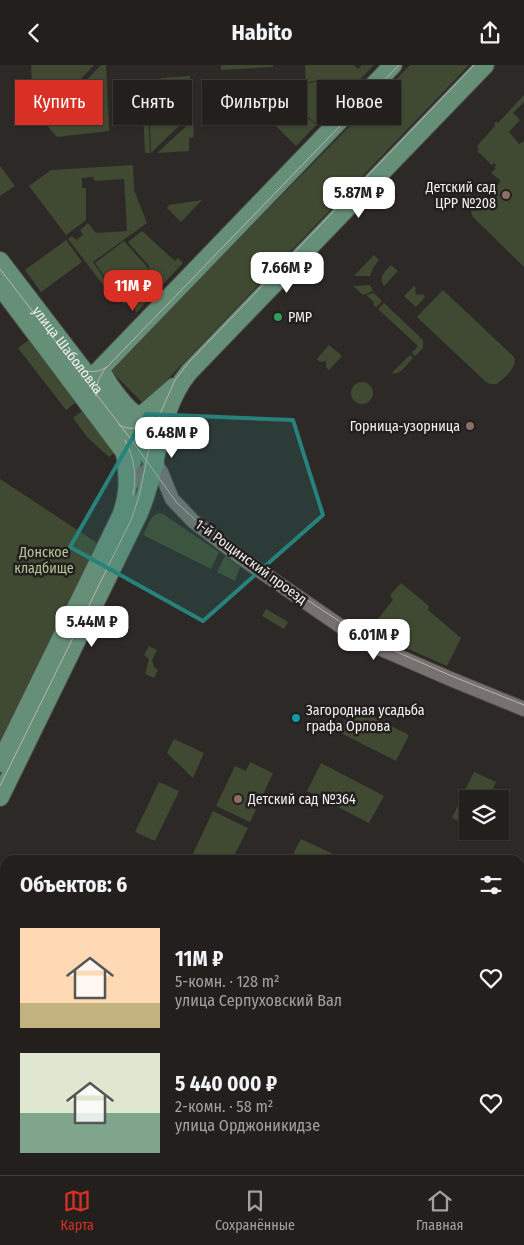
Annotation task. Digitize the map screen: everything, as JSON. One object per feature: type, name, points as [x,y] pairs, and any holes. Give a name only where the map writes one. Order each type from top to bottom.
[{"type":"main road","points":[[90,380],[393,65]]},
{"type":"main road","points":[[90,380],[105,378],[131,411],[139,415],[150,409],[182,380],[485,65]]},
{"type":"main road","name":"улица Шаболовка","points":[[0,261],[90,380],[148,474]]},
{"type":"main road","name":"улица Шаболовка","points":[[0,286],[90,380],[125,452],[148,474]]},
{"type":"main road","points":[[0,797],[142,507],[148,474],[172,396],[182,380]]},
{"type":"main road","points":[[0,763],[121,516],[127,498],[128,486],[125,452]]},
{"type":"street","name":"1-й Рощинский проезд","points":[[148,474],[161,472],[172,499]]},
{"type":"street","points":[[128,486],[148,474]]},
{"type":"street","name":"1-й Рощинский проезд","points":[[148,474],[192,521],[240,557],[349,632],[453,680],[524,709]]},
{"type":"highlighted area","points":[[146,414],[293,420],[323,515],[203,621],[70,547]]},
{"type":"green space","points":[[31,65],[94,65],[80,80],[32,80]]},
{"type":"green space","points":[[101,65],[106,65],[109,131],[57,137],[47,125],[103,125],[103,80],[87,80]]},
{"type":"green space","points":[[221,65],[273,65],[273,67],[221,70]]},
{"type":"green space","points":[[305,65],[354,65],[358,69],[362,65],[374,65],[360,80],[317,80],[307,83]]},
{"type":"green space","points":[[410,65],[469,65],[144,404],[110,370],[351,125],[401,125],[401,80],[395,80]]},
{"type":"green space","points":[[190,76],[191,80],[161,80],[161,78]]},
{"type":"green space","points":[[317,82],[317,121],[315,123],[307,116],[307,84]]},
{"type":"green space","points":[[524,95],[524,102],[513,113],[520,120],[509,132],[519,144],[524,141],[524,267],[473,217],[465,192],[481,202],[501,181],[491,173],[496,168],[494,167],[496,165],[494,163],[492,165],[477,151],[479,149],[477,146],[495,126],[494,124],[498,123]]},
{"type":"green space","points":[[307,117],[315,124],[317,122],[317,124],[296,146],[275,125],[307,125]]},
{"type":"green space","points":[[192,121],[194,137],[189,138],[189,151],[157,153],[188,125],[192,125]]},
{"type":"green space","points":[[144,125],[149,125],[150,153],[145,153]]},
{"type":"green space","points":[[150,125],[180,125],[151,153]]},
{"type":"green space","points":[[133,165],[134,190],[147,223],[93,262],[110,287],[107,290],[68,239],[72,236],[76,240],[83,235],[80,230],[88,223],[96,233],[127,231],[124,179],[95,181],[93,177],[82,178],[82,188],[86,188],[86,220],[66,235],[29,186],[51,170]]},
{"type":"green space","points":[[0,166],[15,186],[0,196]]},
{"type":"green space","points":[[202,200],[181,222],[167,208],[169,205]]},
{"type":"green space","points":[[142,231],[175,261],[178,258],[183,263],[136,313],[131,290],[147,274],[130,290],[132,298],[124,304],[95,263],[124,241],[148,268],[149,272],[149,266],[128,242]]},
{"type":"green space","points":[[66,240],[82,262],[41,292],[25,270]]},
{"type":"green space","points":[[374,255],[379,260],[370,276],[354,276]]},
{"type":"green space","points":[[391,265],[398,271],[384,286],[382,277]]},
{"type":"green space","points":[[370,285],[373,291],[363,295],[353,286]]},
{"type":"green space","points":[[414,286],[416,294],[423,294],[425,297],[416,307],[404,296]]},
{"type":"green space","points":[[443,290],[514,357],[515,361],[512,368],[497,384],[486,382],[417,317]]},
{"type":"green space","points":[[374,293],[382,301],[376,307],[373,304],[374,302],[366,295]]},
{"type":"green space","points":[[384,303],[423,340],[423,348],[415,356],[412,353],[418,346],[378,309]]},
{"type":"green space","points":[[32,338],[79,400],[66,410],[18,348]]},
{"type":"green space","points":[[329,345],[342,356],[329,370],[326,367],[326,361],[320,362],[317,359]]},
{"type":"green space","points":[[410,355],[413,358],[404,369],[392,373]]},
{"type":"green space","points":[[362,382],[370,385],[373,393],[370,401],[362,404],[354,401],[351,393],[354,385]]},
{"type":"green space","points":[[86,408],[118,450],[109,457],[87,437],[73,418]]},
{"type":"green space","name":"Донское кладбище","points":[[0,479],[100,545],[0,745]]},
{"type":"green space","points":[[158,513],[163,514],[219,552],[211,569],[143,535],[152,517]]},
{"type":"green space","points":[[225,556],[240,567],[235,581],[217,572]]},
{"type":"green space","points":[[401,583],[429,606],[428,610],[461,638],[447,666],[369,630],[393,600],[390,595]]},
{"type":"green space","points":[[266,609],[288,622],[284,629],[262,616]]},
{"type":"green space","points":[[149,646],[157,650],[152,660],[154,667],[158,670],[154,678],[145,674],[149,659],[144,655]]},
{"type":"green space","points":[[352,706],[409,735],[396,761],[339,732]]},
{"type":"green space","points":[[174,739],[204,753],[193,778],[167,753]]},
{"type":"green space","points":[[250,762],[273,773],[250,822],[216,806],[235,766],[246,771]]},
{"type":"green space","points":[[321,763],[384,796],[369,823],[307,791]]},
{"type":"green space","points":[[474,772],[496,782],[492,790],[465,790]]},
{"type":"green space","points":[[159,782],[179,791],[155,841],[135,832]]},
{"type":"green space","points":[[459,803],[459,821],[452,818]]},
{"type":"green space","points":[[213,811],[248,828],[234,855],[192,855]]},
{"type":"green space","points":[[301,839],[335,855],[293,855]]},
{"type":"tram line","points":[[96,396],[98,381],[104,370],[399,65]]},
{"type":"tram line","points":[[0,786],[132,518],[140,493],[156,423],[175,380],[189,362],[474,65]]},
{"type":"tram line","points":[[0,269],[130,438],[177,503],[199,523],[241,556],[372,641],[524,705]]},
{"type":"tram line","points":[[75,365],[91,372],[107,367]]},
{"type":"tram line","points":[[119,425],[130,428],[140,427],[145,425],[157,413]]},
{"type":"tram line","points":[[125,440],[131,453],[134,467],[133,495]]},
{"type":"place","name":"Детский сад ЦРР №208","points":[[506,195]]},
{"type":"place","name":"PMP","points":[[278,317]]},
{"type":"place","name":"Горница-узорница","points":[[470,426]]},
{"type":"place","name":"Загородная усадьба графа Орлова","points":[[296,718]]},
{"type":"place","name":"Детский сад №364","points":[[238,799]]}]
